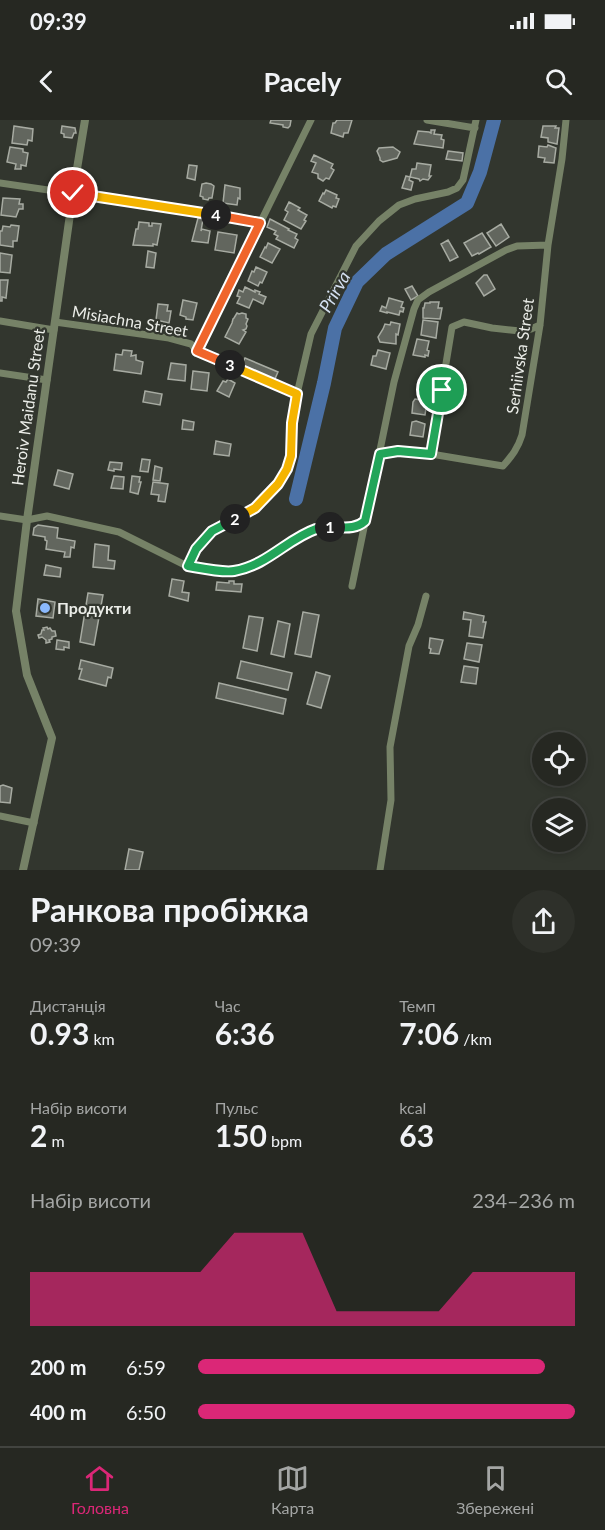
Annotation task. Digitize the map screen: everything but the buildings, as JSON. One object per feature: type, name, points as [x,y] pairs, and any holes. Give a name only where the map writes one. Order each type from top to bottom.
[{"type":"street","name":"Heroiv Maidanu Street","points":[[23,870],[52,738],[27,675],[16,611],[85,120]]},
{"type":"street","points":[[197,351],[311,120]]},
{"type":"street","points":[[188,566],[196,549],[212,531],[255,508],[278,484],[287,469],[291,456],[292,423],[297,394],[311,334],[356,246],[399,205],[448,192],[457,188],[463,180],[475,124],[427,120]]},
{"type":"street","name":"Serhiivska Street","points":[[431,454],[503,466],[519,448],[540,325],[548,245],[566,120]]},
{"type":"street","points":[[0,183],[260,223]]},
{"type":"street","points":[[352,586],[394,382],[418,300],[506,250],[517,246],[548,245]]},
{"type":"street","name":"Misiachna Street","points":[[0,321],[169,338],[191,344],[197,351],[297,394]]},
{"type":"street","points":[[380,454],[398,451],[431,454],[452,327],[464,322],[520,331],[540,325]]},
{"type":"street","points":[[0,373],[47,380]]},
{"type":"street","points":[[0,516],[27,520],[48,516],[119,532],[188,566],[232,572],[263,561],[317,529],[360,526],[365,521]]},
{"type":"street","points":[[380,870],[391,800],[390,747],[409,646],[426,596]]},
{"type":"street","points":[[0,816],[34,823]]},
{"type":"waterway","name":"Prirva","points":[[296,499],[335,328],[357,282],[386,254],[467,203],[480,172],[494,120]]},
{"type":"place","name":"Продукти","points":[[45,608]]},
{"type":"route","points":[[73,193],[260,223],[197,351],[297,394],[292,423],[291,456],[287,469],[278,484],[255,508],[212,531],[196,549],[188,566],[232,572],[254,565],[317,529],[360,526],[365,521],[380,454],[398,451],[431,454],[442,390]]}]
